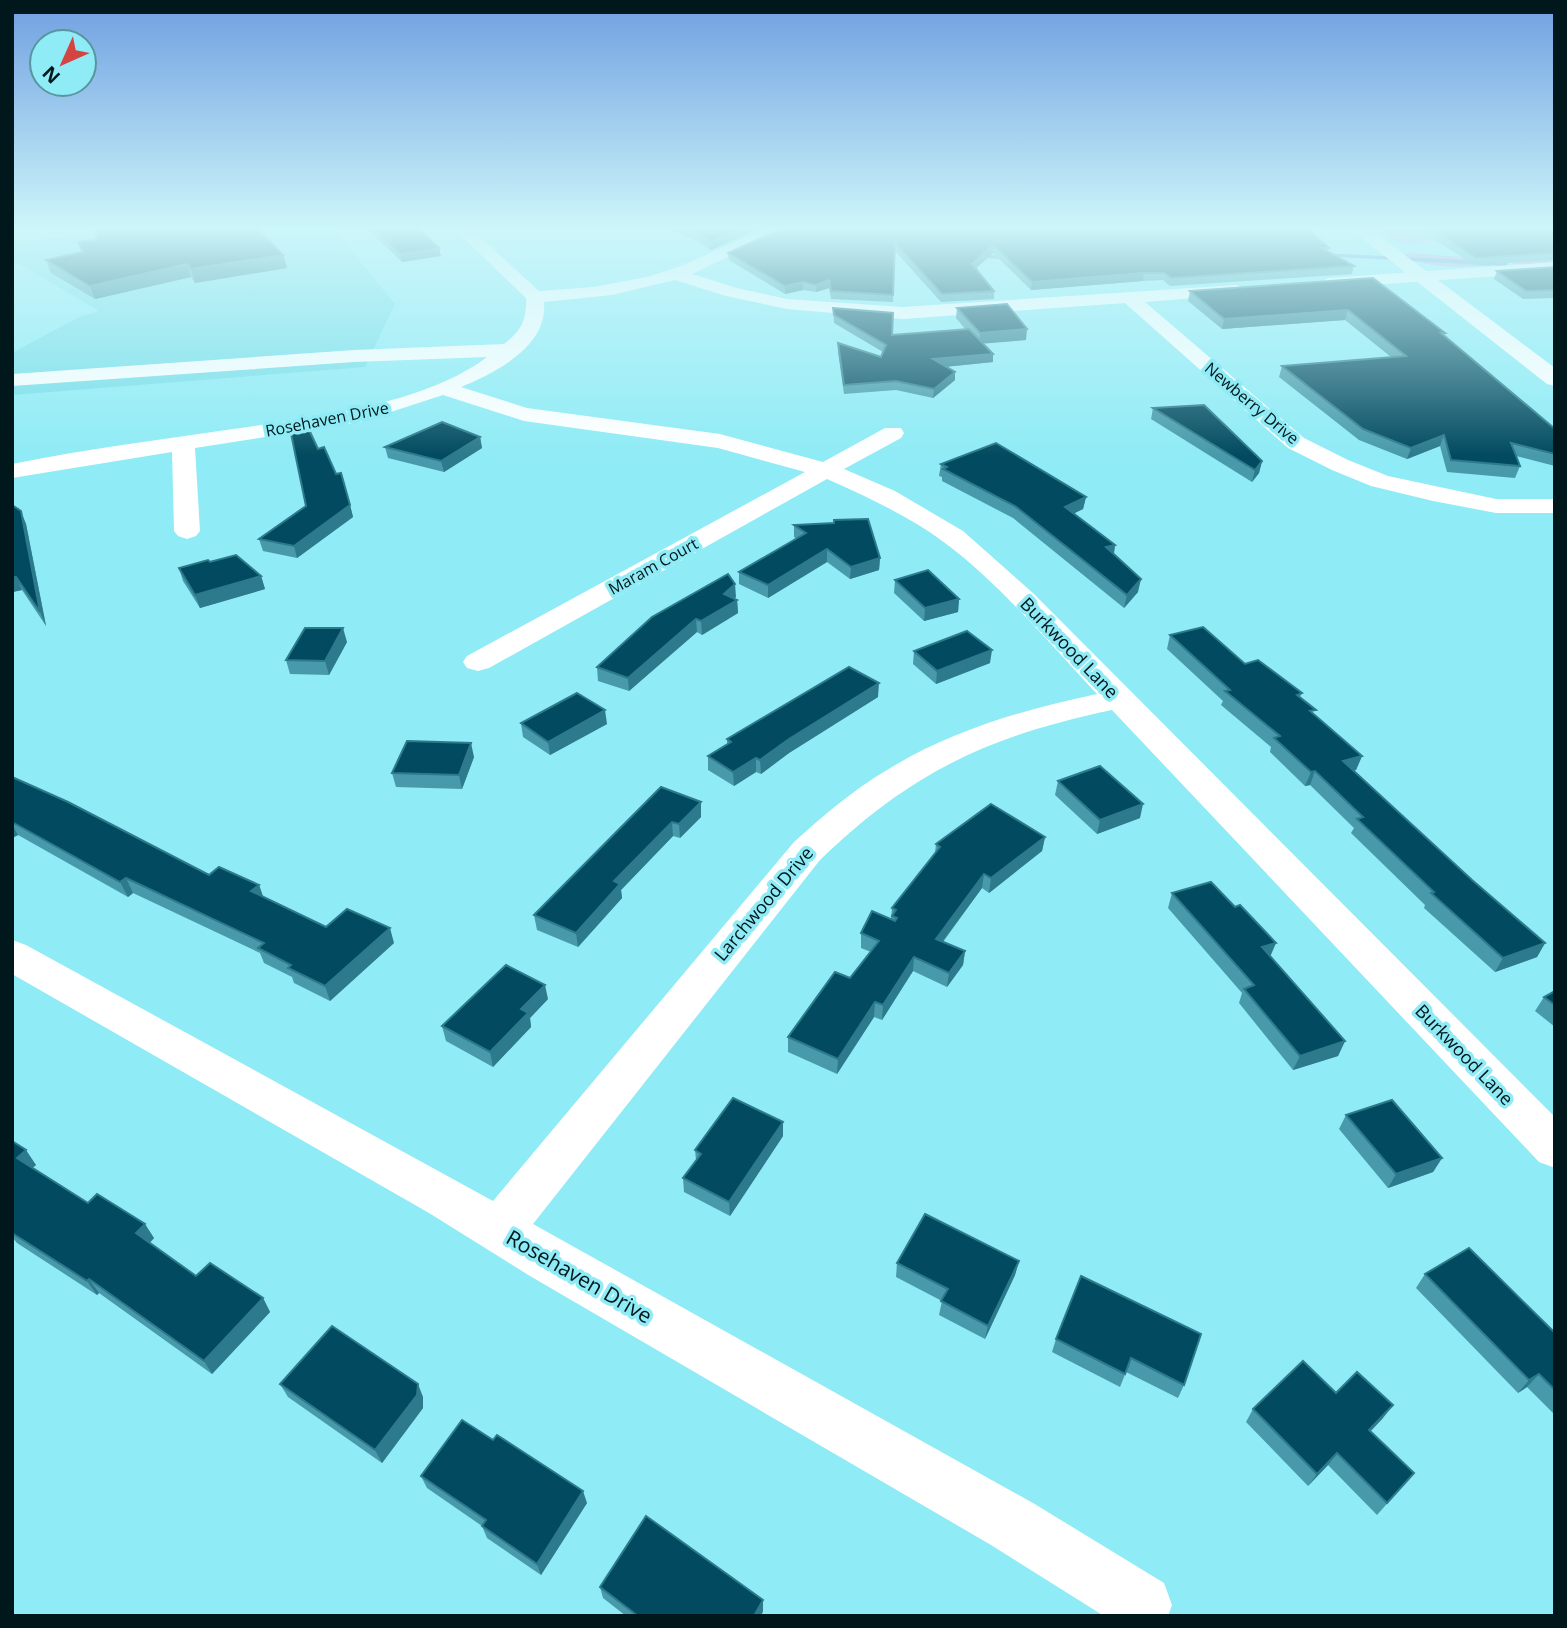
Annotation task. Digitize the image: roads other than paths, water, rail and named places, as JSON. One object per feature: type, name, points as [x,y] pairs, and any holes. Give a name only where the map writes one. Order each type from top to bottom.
[{"type":"main road","points":[[1456,304],[1555,379]]},
{"type":"street","name":"Rosehaven Drive","points":[[12,471],[66,460],[360,415],[444,389],[483,370],[526,337],[536,315],[535,304]]},
{"type":"street","points":[[772,304],[854,312],[903,313],[1040,304]]},
{"type":"street","name":"Newberry Drive","points":[[1137,304],[1296,443],[1329,460],[1380,481],[1433,494],[1496,506],[1555,506]]},
{"type":"street","points":[[12,380],[354,356],[511,349]]},
{"type":"street","name":"Burkwood Lane","points":[[444,389],[524,414],[720,441],[828,471],[886,496],[954,537],[1016,592],[1555,1148]]},
{"type":"street","name":"Maram Court","points":[[478,662],[893,433]]},
{"type":"street","points":[[183,443],[187,531]]},
{"type":"street","name":"Larchwood Drive","points":[[498,1231],[807,851],[840,820],[911,769],[951,750],[997,732],[1119,699]]},
{"type":"street","name":"Rosehaven Drive","points":[[12,954],[446,1198],[498,1231],[1012,1524],[1142,1605]]}]
